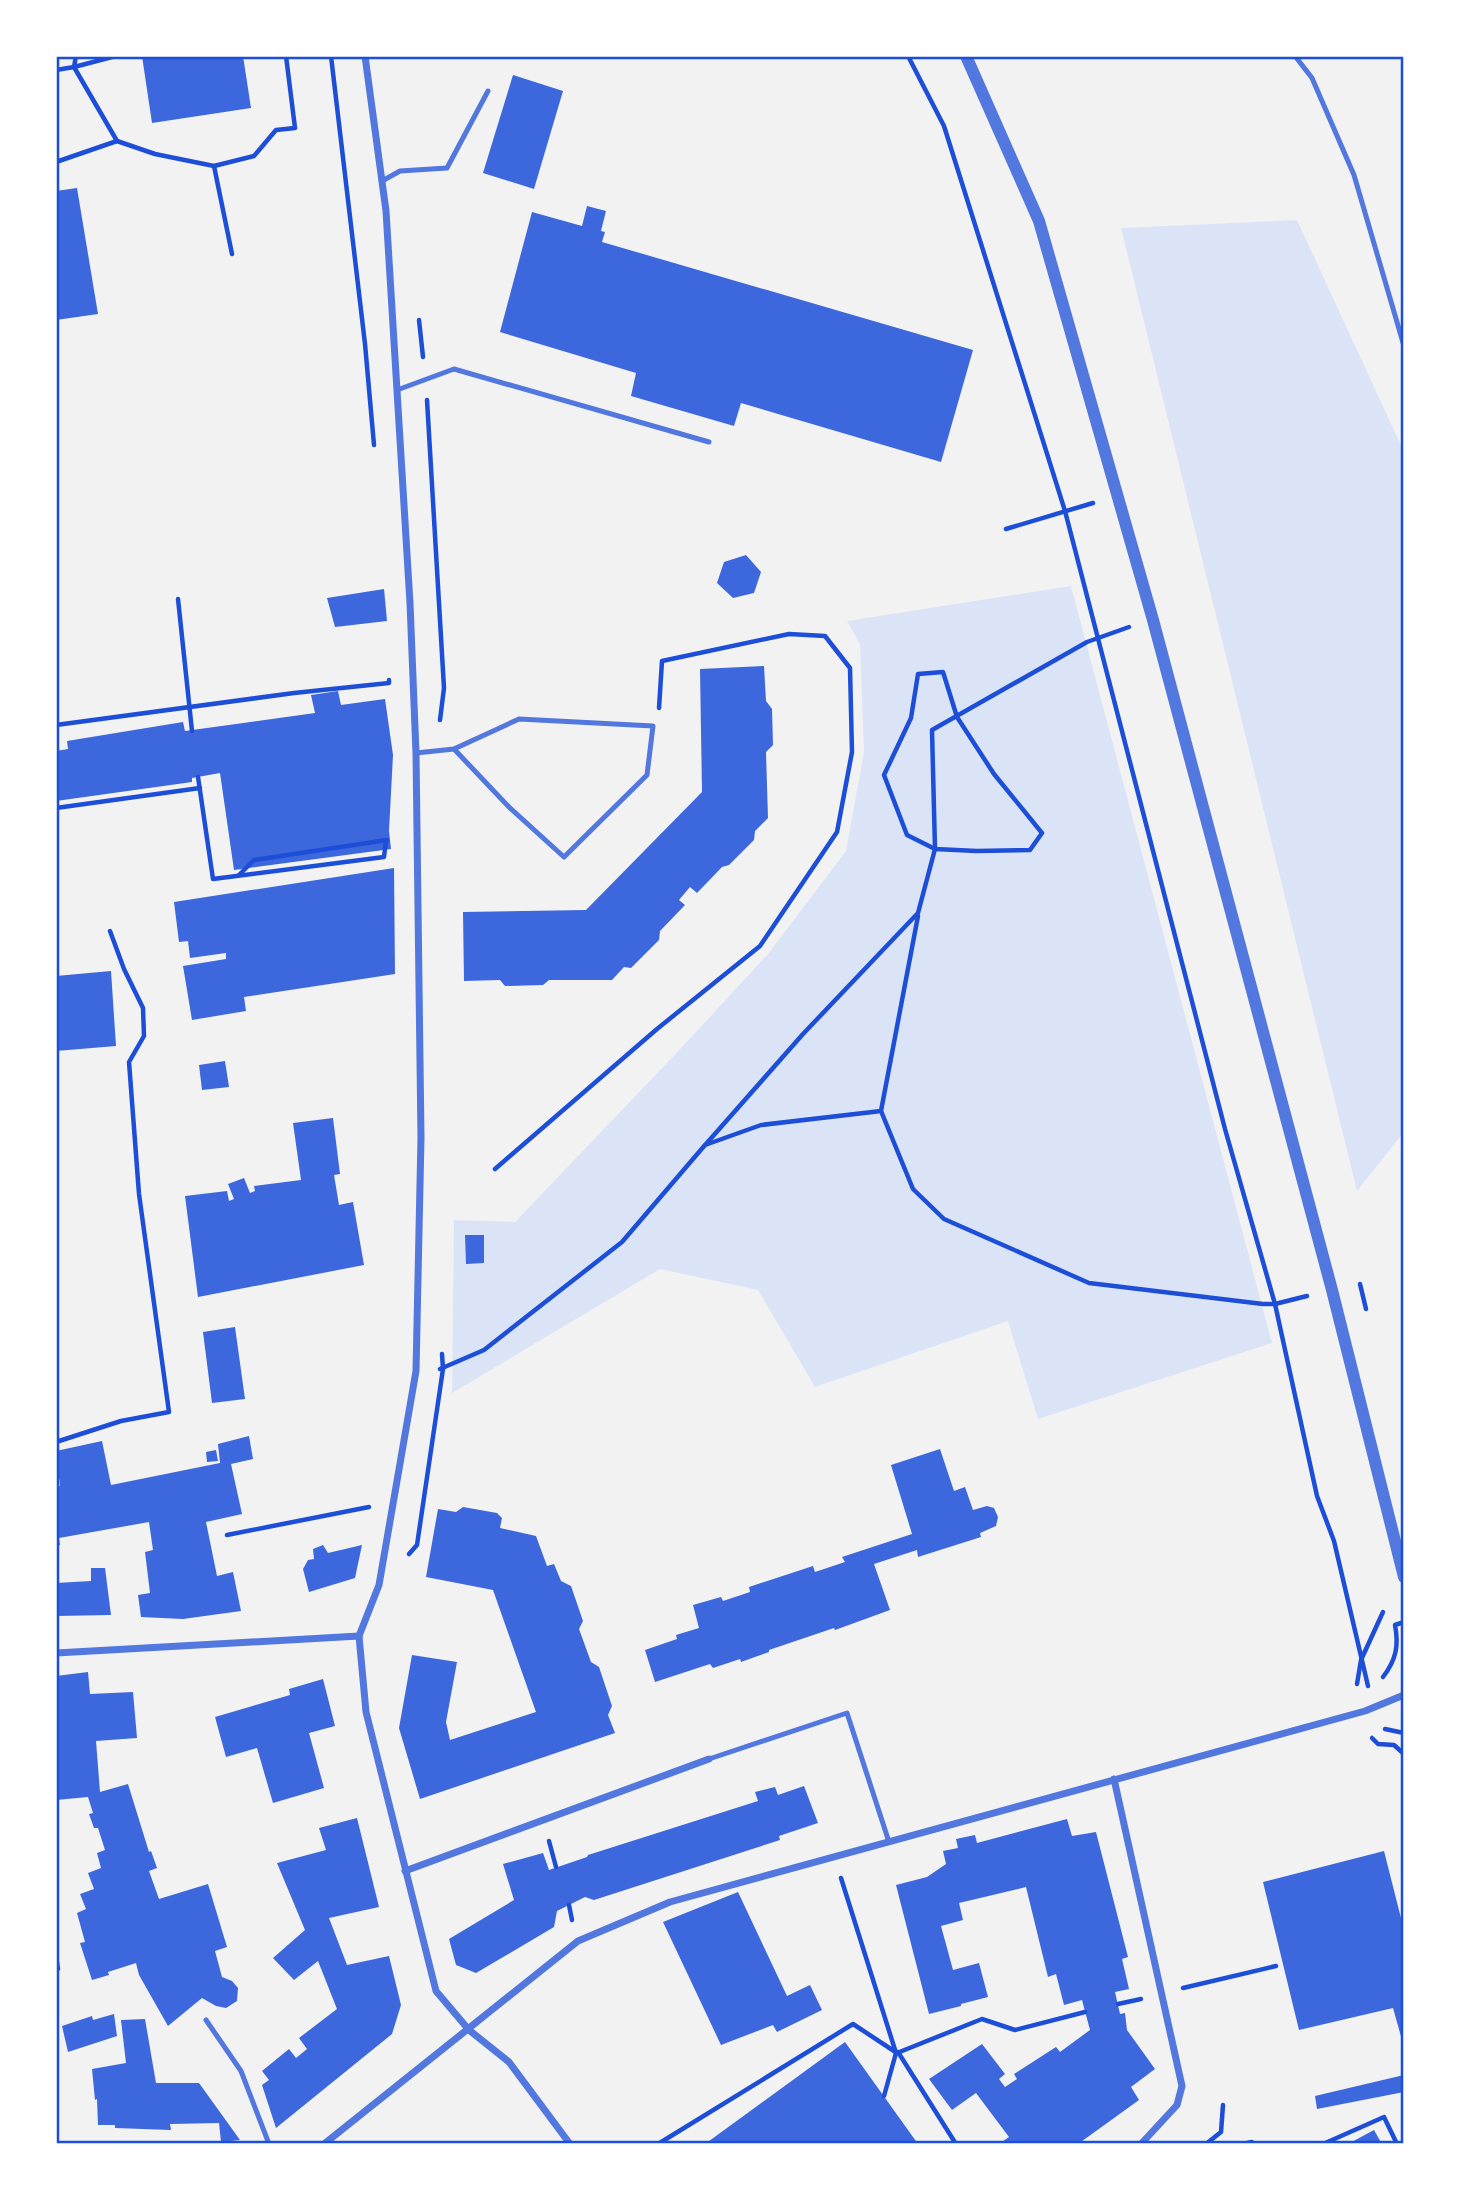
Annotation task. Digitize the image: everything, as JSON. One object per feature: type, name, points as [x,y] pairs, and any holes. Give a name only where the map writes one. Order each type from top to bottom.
[{"type":"street","points":[[365,56],[382,181],[410,603],[416,754],[421,1124],[416,1371],[379,1585],[359,1636],[366,1713],[436,1991],[469,2029],[509,2062],[570,2144]]},
{"type":"street","points":[[966,56],[1038,221],[1153,620],[1332,1290],[1404,1577]]},
{"type":"street","points":[[56,1653],[359,1636]]},
{"type":"street","points":[[327,2143],[578,1941],[670,1902],[1365,1711],[1404,1695]]},
{"type":"street","points":[[405,1871],[709,1759]]},
{"type":"street","points":[[1114,1779],[1182,2086],[1177,2105],[1144,2142]]},
{"type":"lane","points":[[1295,56],[1312,78],[1354,175],[1404,346]]},
{"type":"lane","points":[[382,181],[400,171],[447,168],[488,91]]},
{"type":"lane","points":[[397,390],[454,369],[709,442]]},
{"type":"lane","points":[[416,754],[454,749],[519,719],[653,726],[646,775],[564,857],[509,807],[454,749]]},
{"type":"lane","points":[[709,1759],[847,1713],[889,1842]]},
{"type":"lane","points":[[206,2020],[241,2071],[269,2144]]},
{"type":"path","points":[[75,56],[74,67],[117,142]]},
{"type":"path","points":[[56,70],[116,56]]},
{"type":"path","points":[[56,162],[117,142],[155,154],[214,166],[254,156],[276,130],[295,128],[286,56]]},
{"type":"path","points":[[331,56],[365,344],[374,446]]},
{"type":"path","points":[[908,56],[944,126],[1065,512],[1225,1129],[1275,1304],[1317,1496],[1334,1541],[1369,1689]]},
{"type":"path","points":[[214,166],[232,254]]},
{"type":"path","points":[[1006,529],[1117,496]]},
{"type":"path","points":[[178,599],[192,731]]},
{"type":"path","points":[[1153,620],[1098,637],[932,730],[935,849],[918,913],[881,1111],[913,1189],[944,1219],[1089,1283],[1275,1304],[1332,1290]]},
{"type":"path","points":[[495,1169],[657,1029],[760,946],[836,831],[852,752],[850,668],[825,636],[789,634],[662,662],[660,703],[653,726]]},
{"type":"path","points":[[943,672],[957,717],[994,774],[1042,833],[1030,850],[935,849],[906,835],[884,775],[911,718],[918,674],[943,672]]},
{"type":"path","points":[[56,725],[188,709],[294,692],[389,683]]},
{"type":"path","points":[[198,777],[213,879],[238,876],[384,857],[386,840],[254,860],[238,876]]},
{"type":"path","points":[[56,808],[200,788]]},
{"type":"path","points":[[416,1371],[443,1369],[484,1350],[622,1242],[803,1034],[918,913]]},
{"type":"path","points":[[56,1442],[121,1421],[169,1412],[139,1194],[129,1062],[144,1036],[143,1008],[124,969],[110,931]]},
{"type":"path","points":[[705,1145],[761,1125],[881,1111]]},
{"type":"path","points":[[227,1535],[394,1500]]},
{"type":"path","points":[[1357,1684],[1361,1660],[1383,1612]]},
{"type":"path","points":[[1372,1738],[1378,1744],[1394,1745],[1404,1754]]},
{"type":"path","points":[[834,1857],[897,2052],[957,2144]]},
{"type":"path","points":[[56,1956],[56,1971]]},
{"type":"path","points":[[1161,1994],[1276,1966]]},
{"type":"path","points":[[897,2052],[982,2019],[1015,2030],[1085,2012]]},
{"type":"path","points":[[658,2144],[853,2024],[897,2052]]},
{"type":"path","points":[[884,2096],[897,2052]]},
{"type":"path","points":[[1206,2144],[1221,2132],[1223,2105]]},
{"type":"path","points":[[1322,2144],[1384,2117],[1397,2144]]},
{"type":"path","points":[[1243,2144],[1255,2144]]},
{"type":"shaded area","points":[[1297,220],[1404,452],[1404,1132],[1357,1191],[1121,228]]},
{"type":"shaded area","points":[[1071,586],[1272,1343],[1038,1419],[1008,1321],[815,1387],[758,1290],[660,1269],[452,1393],[454,1220],[515,1222],[768,954],[846,851],[864,752],[860,644],[847,621]]},
{"type":"building","points":[[142,56],[243,56],[251,108],[152,123]]},
{"type":"building","points":[[513,75],[563,91],[534,189],[483,173]]},
{"type":"building","points":[[77,188],[98,314],[56,320],[56,191]]},
{"type":"building","points":[[587,206],[606,211],[601,231],[605,232],[602,242],[973,350],[941,462],[741,403],[734,426],[631,396],[636,373],[500,332],[532,212],[582,226]]},
{"type":"building","points":[[746,555],[761,572],[754,593],[733,598],[717,583],[724,562]]},
{"type":"building","points":[[384,589],[387,621],[335,627],[327,598]]},
{"type":"building","points":[[764,666],[766,701],[772,709],[773,745],[766,752],[768,818],[755,831],[754,840],[729,865],[722,867],[697,893],[690,887],[679,900],[685,905],[660,931],[659,940],[631,968],[624,967],[612,980],[549,980],[543,985],[505,986],[500,980],[464,981],[463,912],[586,910],[702,792],[700,669]]},
{"type":"building","points":[[338,691],[341,705],[385,699],[393,755],[389,831],[391,849],[234,870],[220,773],[192,778],[192,782],[56,801],[56,751],[68,749],[67,741],[183,722],[185,731],[315,713],[311,695]]},
{"type":"building","points":[[394,868],[395,974],[244,997],[246,1011],[192,1020],[183,966],[226,959],[226,953],[190,958],[188,941],[179,942],[174,902]]},
{"type":"building","points":[[111,971],[116,1046],[56,1051],[56,976]]},
{"type":"building","points":[[225,1061],[229,1087],[202,1090],[199,1065]]},
{"type":"building","points":[[333,1118],[340,1174],[334,1175],[339,1205],[353,1202],[364,1265],[198,1297],[185,1196],[227,1191],[229,1201],[234,1199],[228,1184],[244,1178],[250,1193],[255,1191],[254,1186],[301,1180],[293,1123]]},
{"type":"building","points":[[465,1235],[484,1235],[484,1263],[466,1264]]},
{"type":"building","points":[[235,1327],[245,1399],[212,1403],[203,1332]]},
{"type":"building","points":[[249,1436],[253,1459],[231,1464],[242,1514],[206,1522],[217,1576],[233,1572],[241,1611],[183,1619],[141,1617],[138,1595],[150,1593],[145,1552],[153,1550],[149,1522],[59,1538],[60,1545],[56,1546],[56,1486],[60,1486],[56,1451],[102,1441],[111,1485],[220,1463],[218,1444]]},
{"type":"building","points":[[940,1449],[954,1491],[965,1487],[973,1510],[987,1506],[994,1508],[998,1517],[996,1526],[980,1533],[981,1537],[918,1557],[917,1550],[874,1564],[890,1610],[769,1650],[741,1662],[740,1659],[713,1668],[710,1664],[655,1682],[645,1650],[677,1639],[676,1635],[699,1628],[693,1605],[721,1597],[723,1601],[750,1592],[749,1587],[813,1566],[815,1572],[845,1562],[842,1557],[912,1534],[891,1465]]},
{"type":"building","points":[[216,1450],[218,1461],[207,1462],[206,1452]]},
{"type":"building","points":[[463,1507],[497,1513],[502,1518],[500,1528],[536,1536],[547,1566],[554,1564],[561,1581],[571,1586],[583,1621],[579,1629],[591,1662],[599,1667],[612,1706],[608,1715],[615,1733],[420,1799],[399,1728],[412,1655],[457,1662],[446,1722],[450,1740],[536,1712],[493,1590],[426,1577],[438,1509],[456,1512]]},
{"type":"building","points":[[323,1545],[328,1553],[362,1545],[355,1578],[309,1592],[303,1569],[308,1560],[314,1559],[313,1549]]},
{"type":"building","points":[[91,1568],[105,1568],[111,1615],[56,1616],[56,1583],[91,1581]]},
{"type":"building","points":[[88,1672],[90,1694],[133,1692],[137,1738],[96,1741],[100,1792],[128,1784],[149,1852],[151,1851],[157,1868],[149,1871],[159,1899],[208,1884],[227,1947],[215,1951],[222,1977],[232,1981],[238,1988],[237,2001],[226,2008],[202,1998],[168,2026],[139,1975],[136,1963],[92,1980],[80,1943],[85,1942],[77,1913],[86,1909],[80,1894],[94,1889],[88,1873],[101,1868],[97,1853],[105,1850],[98,1828],[94,1828],[89,1814],[93,1813],[88,1797],[56,1800],[56,1676]]},
{"type":"building","points":[[323,1679],[335,1726],[309,1733],[324,1788],[273,1803],[257,1748],[226,1757],[215,1717],[290,1695],[289,1689]]},
{"type":"building","points":[[804,1786],[818,1823],[779,1836],[780,1840],[594,1900],[585,1897],[557,1911],[554,1927],[476,1973],[456,1965],[449,1939],[514,1900],[503,1864],[543,1853],[549,1870],[758,1801],[755,1792],[775,1787],[778,1795]]},
{"type":"building","points":[[357,1818],[379,1907],[329,1918],[347,1965],[389,1956],[401,2005],[392,2034],[276,2128],[262,2085],[269,2080],[262,2071],[289,2049],[296,2058],[307,2049],[299,2038],[337,2009],[318,1961],[294,1980],[273,1958],[305,1930],[277,1863],[326,1850],[319,1828]]},
{"type":"building","points":[[1067,1819],[1072,1836],[1096,1832],[1128,1957],[1122,1959],[1129,1989],[1115,1992],[1120,2014],[1125,2013],[1127,2030],[1155,2069],[1131,2087],[1139,2100],[1078,2144],[999,2144],[1009,2137],[976,2093],[952,2110],[929,2079],[982,2044],[1005,2074],[999,2079],[1005,2087],[1017,2079],[1014,2074],[1056,2047],[1060,2052],[1090,2030],[1082,2000],[1064,2005],[1056,1974],[1048,1977],[1026,1887],[959,1903],[963,1920],[941,1926],[953,1970],[979,1963],[988,1997],[929,2014],[896,1885],[927,1877],[946,1864],[943,1851],[958,1848],[956,1839],[975,1835],[977,1843]]},
{"type":"building","points":[[1384,1851],[1404,1930],[1404,2047],[1393,2008],[1299,2030],[1263,1882]]},
{"type":"building","points":[[738,1892],[787,1996],[810,1985],[822,2010],[777,2032],[773,2025],[721,2045],[663,1922]]},
{"type":"building","points":[[114,2014],[117,2036],[68,2052],[62,2026],[92,2016],[93,2020]]},
{"type":"building","points":[[145,2019],[156,2083],[199,2083],[240,2140],[221,2142],[219,2123],[170,2124],[171,2130],[98,2125],[92,2069],[126,2063],[121,2020]]},
{"type":"building","points":[[845,2042],[918,2144],[705,2144]]},
{"type":"building","points":[[1404,2075],[1404,2092],[1317,2109],[1315,2096]]},
{"type":"building","points":[[1374,2130],[1382,2144],[1348,2144]]}]
